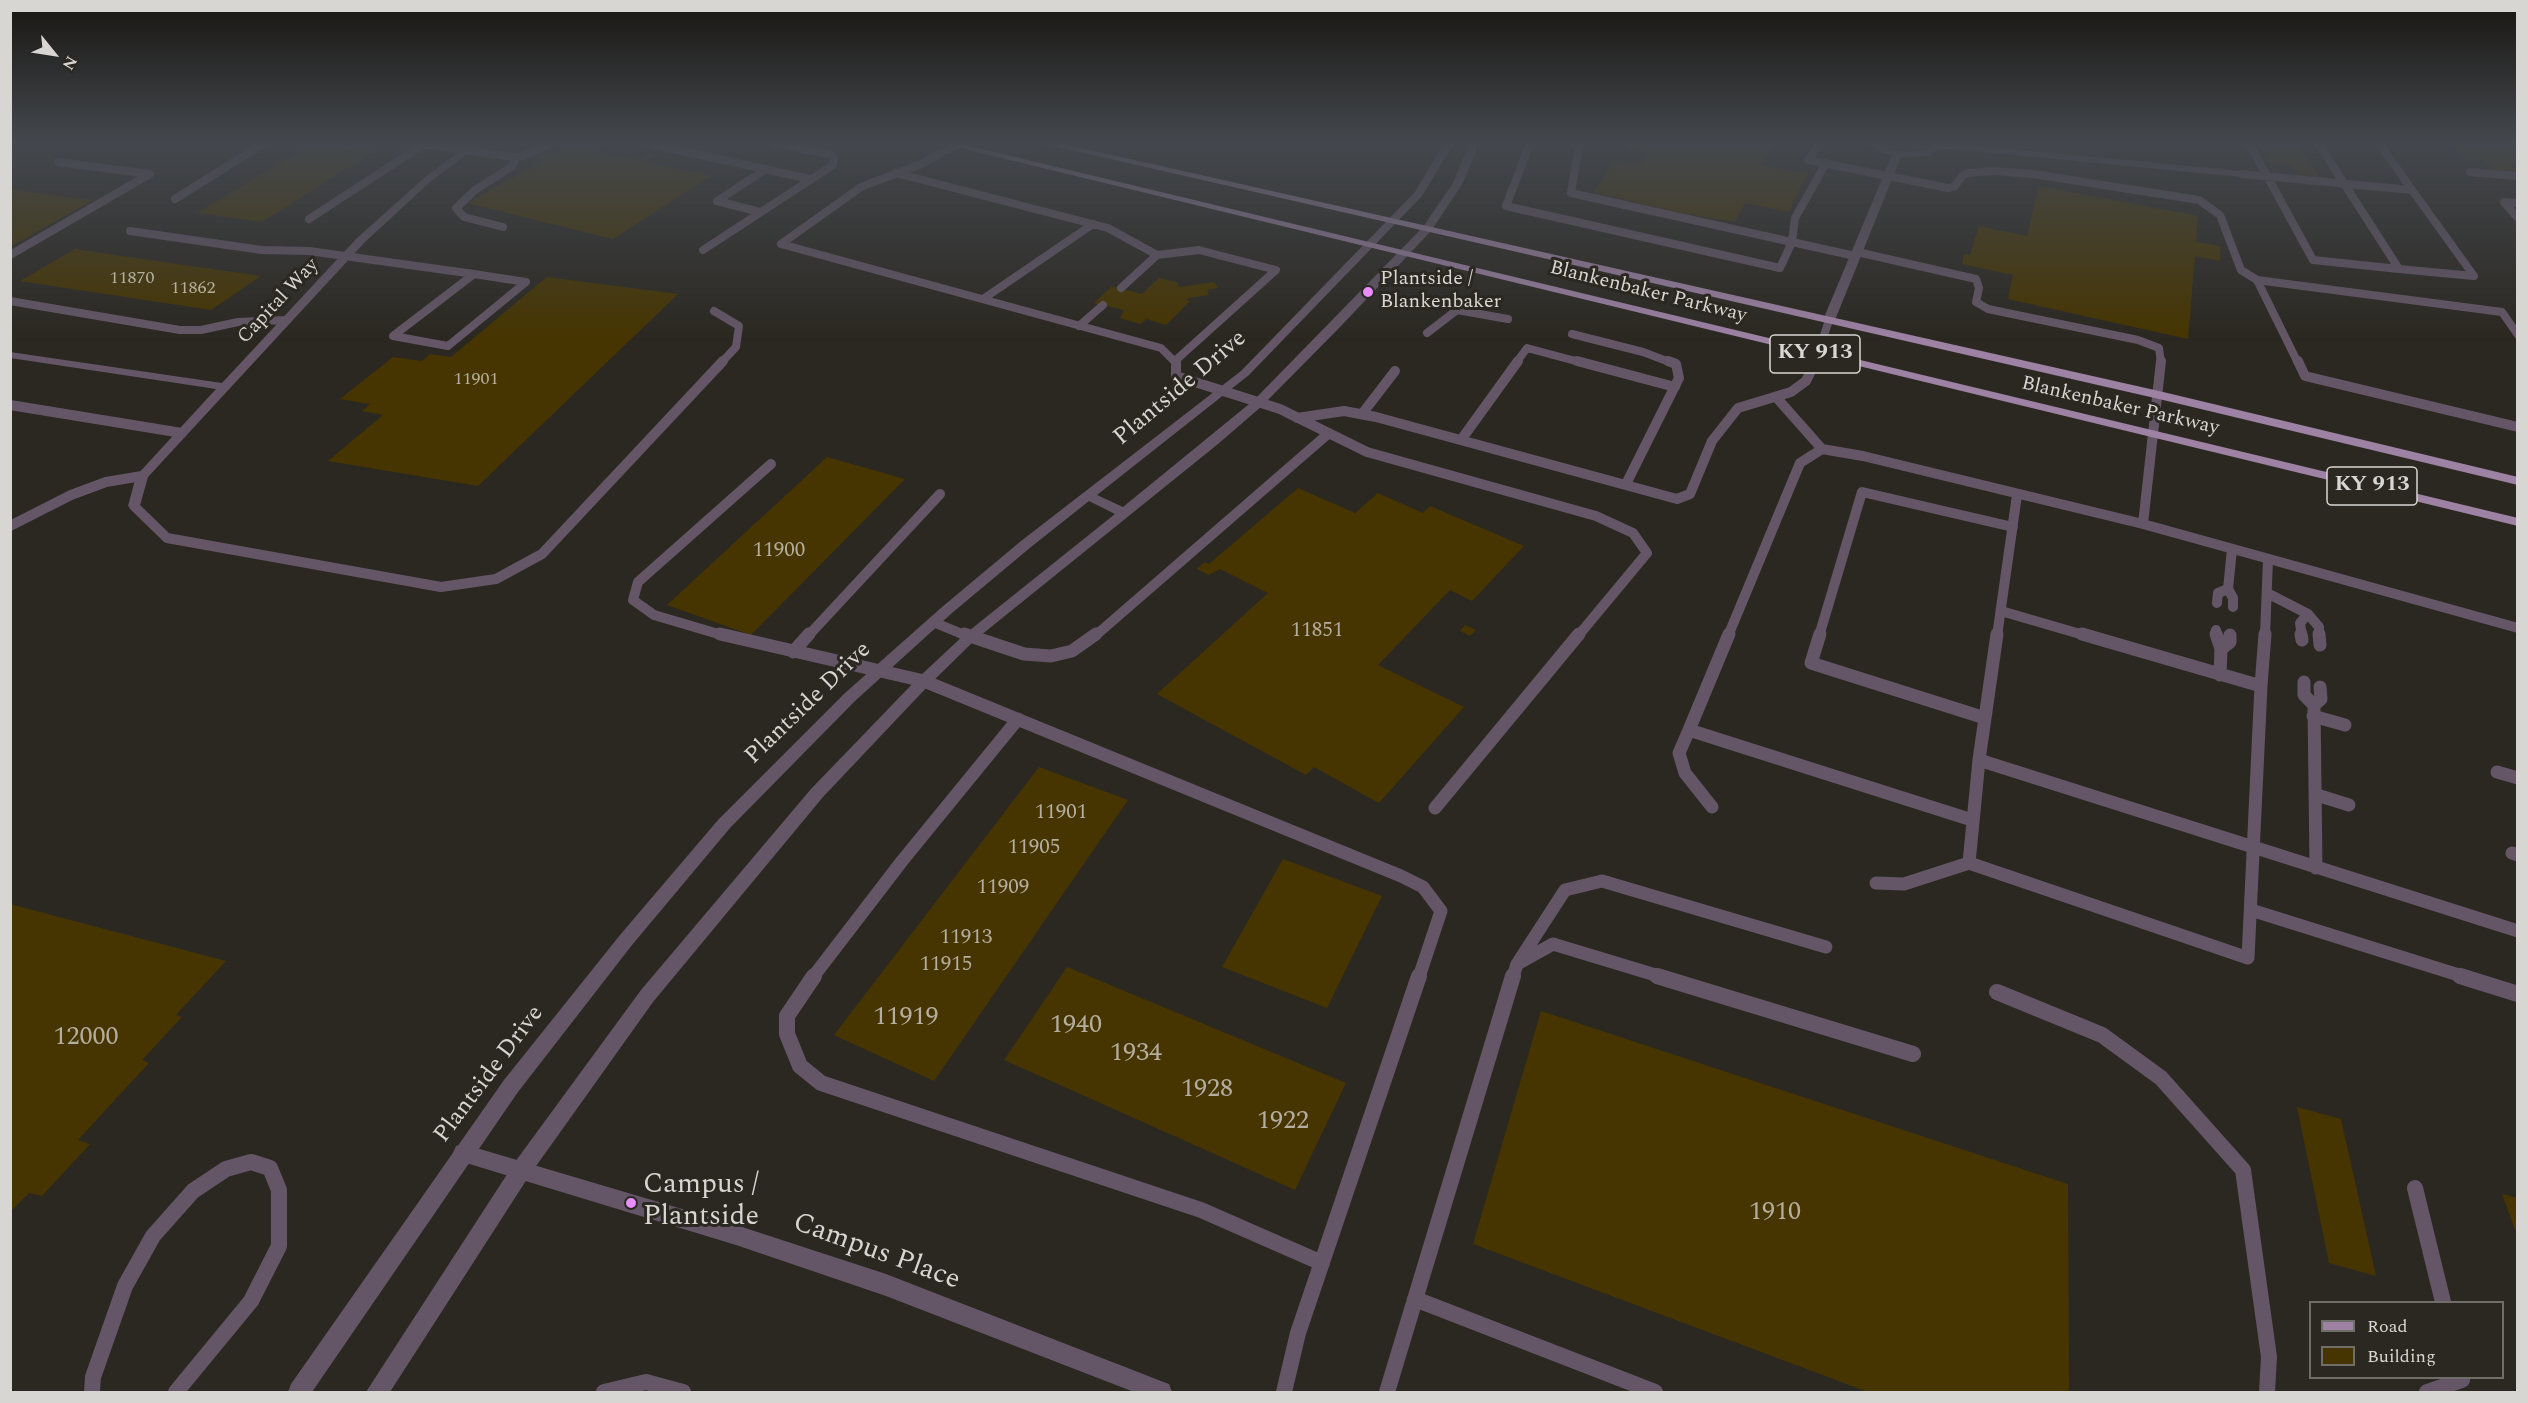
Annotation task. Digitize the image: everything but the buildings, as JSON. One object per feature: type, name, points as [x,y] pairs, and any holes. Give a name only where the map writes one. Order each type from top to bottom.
[{"type":"main road","name":"Blankenbaker Parkway","points":[[1216,208],[2517,522]]},
{"type":"main road","name":"Blankenbaker Parkway","points":[[1334,208],[2159,395],[2517,481]]},
{"type":"street","name":"Capital Way","points":[[134,506],[142,476],[346,256],[395,208]]},
{"type":"street","name":"Plantside Drive","points":[[299,1392],[511,1086],[626,940],[724,825],[878,671],[933,622],[1026,544],[1245,374],[1406,208]]},
{"type":"street","points":[[377,1392],[522,1169],[647,996],[817,793],[924,681],[970,637],[1125,513],[1257,403],[1405,255],[1441,208]]},
{"type":"street","points":[[1829,320],[1875,208]]},
{"type":"street","points":[[10,355],[225,387]]},
{"type":"street","points":[[1089,496],[1125,513]]},
{"type":"street","name":"Campus Place","points":[[464,1153],[736,1234],[886,1285],[1157,1392]]},
{"type":"lane","points":[[10,255],[90,208]]},
{"type":"lane","points":[[309,219],[324,208]]},
{"type":"lane","points":[[456,208],[464,217],[503,227]]},
{"type":"lane","points":[[746,208],[760,212]]},
{"type":"lane","points":[[703,250],[765,208]]},
{"type":"lane","points":[[831,208],[781,244],[1161,348],[1176,360]]},
{"type":"lane","points":[[1033,208],[1108,228],[1157,255]]},
{"type":"lane","points":[[1517,208],[1780,268],[1792,242],[1795,218],[1800,208]]},
{"type":"lane","points":[[1641,208],[1976,279],[1979,288],[1976,302],[1988,309],[2150,343],[2159,348],[2161,361],[2159,395],[2143,524]]},
{"type":"lane","points":[[2212,208],[2220,214],[2241,270],[2257,280],[2502,312],[2517,335]]},
{"type":"lane","points":[[2284,208],[2313,260],[2474,276],[2425,208]]},
{"type":"lane","points":[[2360,208],[2399,269]]},
{"type":"lane","points":[[983,299],[1093,224]]},
{"type":"lane","points":[[130,231],[262,250],[309,251],[474,274],[526,282],[448,346],[393,336],[474,274]]},
{"type":"lane","points":[[1121,288],[1157,255],[1198,249],[1276,270],[1176,360],[1176,376],[1297,418],[1367,452],[1596,516],[1633,533],[1647,553],[1435,808]]},
{"type":"lane","points":[[2257,280],[2305,376],[2517,427]]},
{"type":"lane","points":[[10,301],[180,330],[201,330],[238,322],[287,320]]},
{"type":"lane","points":[[1079,326],[1103,305]]},
{"type":"lane","points":[[1427,333],[1457,310],[1508,319]]},
{"type":"lane","points":[[134,506],[167,537],[441,587],[496,579],[542,554],[736,347],[740,326],[714,311]]},
{"type":"lane","points":[[1297,418],[1344,411],[1362,414],[1677,499],[1690,494],[1712,441],[1738,408],[1791,393],[1806,381],[1819,355],[1829,320]]},
{"type":"lane","points":[[1572,334],[1642,352],[1676,364],[1679,378],[1626,484]]},
{"type":"lane","points":[[1461,440],[1527,348],[1675,387]]},
{"type":"lane","points":[[1362,414],[1395,371]]},
{"type":"lane","points":[[1776,397],[1822,448],[2143,524],[2517,628]]},
{"type":"lane","points":[[10,405],[182,434]]},
{"type":"lane","points":[[933,622],[970,637],[1024,654],[1051,656],[1072,651],[1091,639],[1329,433]]},
{"type":"lane","points":[[1712,807],[1685,773],[1679,753],[1800,463],[1822,448]]},
{"type":"lane","points":[[771,464],[638,582],[633,600],[654,615],[793,652],[924,681],[1401,876],[1423,887],[1441,911],[1298,1333],[1284,1392]]},
{"type":"lane","points":[[10,526],[71,495],[106,482],[142,476]]},
{"type":"lane","points":[[1985,718],[1811,663],[1862,492],[2013,527]]},
{"type":"lane","points":[[793,652],[940,494]]},
{"type":"lane","points":[[1969,863],[1979,760],[2017,495]]},
{"type":"lane","points":[[2232,549],[2228,589],[2233,598],[2233,607]]},
{"type":"lane","points":[[1876,883],[1904,884],[1969,863],[2248,958],[2268,559]]},
{"type":"lane","points":[[2217,603],[2218,593],[2228,589]]},
{"type":"lane","points":[[2267,593],[2308,614],[2319,627],[2320,645]]},
{"type":"lane","points":[[2001,611],[2260,686]]},
{"type":"lane","points":[[2302,640],[2300,623],[2308,614]]},
{"type":"lane","points":[[2216,630],[2216,638],[2221,649],[2220,675]]},
{"type":"lane","points":[[2221,649],[2230,642],[2230,635]]},
{"type":"lane","points":[[2304,682],[2304,695],[2313,710],[2316,868]]},
{"type":"lane","points":[[2313,710],[2321,699],[2320,687]]},
{"type":"lane","points":[[2313,710],[2345,725]]},
{"type":"lane","points":[[1018,719],[902,861],[809,982],[787,1016],[786,1034],[800,1066],[821,1083],[1201,1210],[1322,1263]]},
{"type":"lane","points":[[1689,730],[1972,820]]},
{"type":"lane","points":[[1979,760],[2517,931]]},
{"type":"lane","points":[[2497,772],[2517,778]]},
{"type":"lane","points":[[2316,795],[2349,806]]},
{"type":"lane","points":[[1387,1392],[1516,964],[1565,890],[1602,881],[1826,947]]},
{"type":"lane","points":[[2251,910],[2517,994]]},
{"type":"lane","points":[[1516,964],[1553,944],[1913,1054]]},
{"type":"lane","points":[[1997,992],[2102,1035],[2153,1072],[2243,1170],[2269,1357],[2267,1392]]},
{"type":"lane","points":[[92,1392],[93,1377],[125,1286],[153,1236],[193,1191],[226,1169],[251,1162],[270,1168],[279,1190],[279,1246],[251,1301],[176,1392]]},
{"type":"lane","points":[[2415,1188],[2443,1301]]},
{"type":"lane","points":[[1415,1299],[1655,1392]]},
{"type":"lane","points":[[2427,1392],[2462,1379]]},
{"type":"lane","points":[[604,1392],[646,1382],[683,1392]]},
{"type":"place","name":"Plantside / Blankenbaker","points":[[1368,292]]},
{"type":"place","name":"Campus / Plantside","points":[[631,1203]]}]
